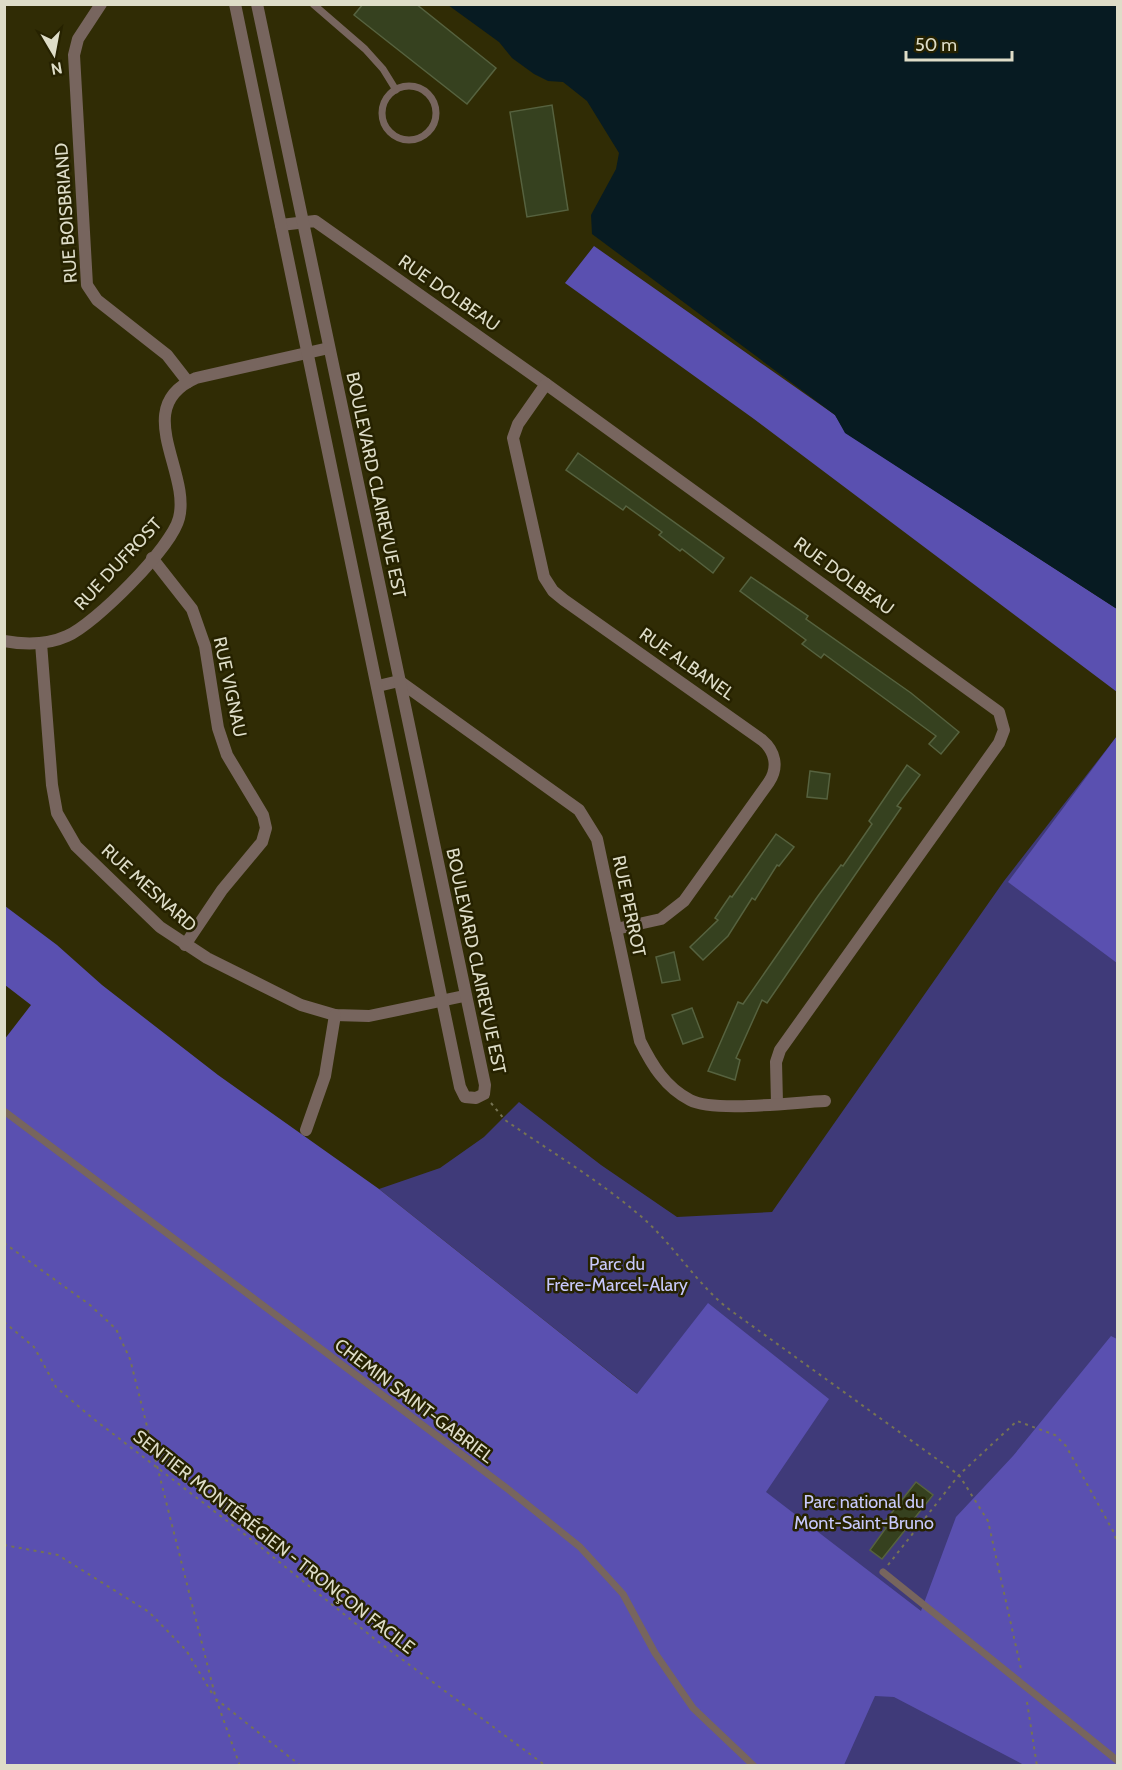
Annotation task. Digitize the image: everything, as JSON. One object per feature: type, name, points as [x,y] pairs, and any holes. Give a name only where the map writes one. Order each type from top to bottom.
[{"type":"street","name":"RUE BOISBRIAND","points":[[101,4],[78,39],[74,55],[87,285],[97,300],[167,355],[188,382]]},
{"type":"street","name":"BOULEVARD CLAIREVUE EST","points":[[235,4],[462,1093],[465,1097],[472,1098],[483,1094],[485,1085],[464,996],[257,4]]},
{"type":"street","points":[[281,225],[302,221]]},
{"type":"street","name":"RUE DOLBEAU","points":[[302,221],[315,221],[546,384],[993,705],[1003,720],[1004,730],[999,743],[782,1046],[776,1062],[777,1103]]},
{"type":"street","points":[[188,382],[329,348]]},
{"type":"street","name":"RUE DUFROST","points":[[4,641],[41,643],[70,635],[92,621],[173,534],[180,514],[180,491],[167,445],[165,419],[173,396],[188,382]]},
{"type":"street","name":"RUE ALBANEL","points":[[546,384],[518,424],[513,438],[546,582],[564,600],[763,740],[775,760],[774,774],[769,782],[684,901],[661,919],[616,929]]},
{"type":"street","name":"RUE VIGNAU","points":[[152,558],[192,609],[205,646],[218,728],[227,755],[263,815],[266,828],[262,842],[222,890],[185,945]]},
{"type":"street","name":"RUE MESNARD","points":[[41,643],[52,795],[61,822],[85,856],[160,927],[185,945],[301,1005],[335,1015],[369,1016],[464,996]]},
{"type":"street","points":[[378,686],[399,681]]},
{"type":"street","name":"RUE PERROT","points":[[399,681],[579,810],[597,839],[640,1041],[654,1069],[673,1089],[692,1101],[714,1106],[825,1101]]},
{"type":"street","points":[[306,1130],[325,1076],[335,1015]]},
{"type":"lane","points":[[313,4],[365,49],[383,69],[396,90]]},
{"type":"lane","points":[[412,86],[427,93],[433,99],[437,115],[431,130],[425,136],[417,140],[400,139],[387,128],[382,111],[389,96],[396,90],[412,86]]},
{"type":"lane","name":"CHEMIN SAINT-GABRIEL","points":[[4,1111],[508,1490],[580,1547],[623,1594],[655,1653],[693,1708],[754,1766]]},
{"type":"lane","points":[[883,1572],[1118,1761]]},
{"type":"path","points":[[483,1094],[505,1120],[643,1218],[672,1246],[709,1292],[726,1306],[959,1475],[988,1521],[1025,1686],[1037,1766]]},
{"type":"path","points":[[4,1243],[90,1305],[116,1329],[129,1359],[216,1699],[240,1766]]},
{"type":"path","name":"SENTIER MONTÉRÉGIEN - TRONÇON FACILE","points":[[4,1322],[34,1347],[56,1387],[376,1640],[546,1766]]},
{"type":"path","points":[[883,1572],[959,1475],[1017,1421],[1055,1435],[1066,1446],[1118,1544]]},
{"type":"path","points":[[4,1545],[58,1555],[149,1612],[186,1650],[216,1699],[301,1766]]},
{"type":"green space","name":"Parc national du Mont-Saint-Bruno","points":[[1117,736],[1117,1765],[5,1765],[4,1104],[636,1393],[379,1189],[440,1168],[484,1137],[519,1102],[601,1165],[677,1217],[772,1212],[1004,881]]},
{"type":"shaded area","points":[[594,246],[835,415],[846,433],[1117,609],[1117,692],[754,419],[565,283]]},
{"type":"shaded area","points":[[1117,736],[1117,963],[1008,882]]},
{"type":"shaded area","name":"Parc national du Mont-Saint-Bruno","points":[[5,906],[218,1075],[379,1189],[637,1394],[708,1303],[829,1399],[766,1492],[921,1611],[956,1517],[1013,1456],[1111,1336],[1117,1339],[1117,1765],[1024,1765],[894,1697],[875,1696],[844,1765],[5,1765],[4,1040],[31,1005],[5,985]]},
{"type":"water","points":[[448,5],[1117,5],[1117,609],[845,433],[835,415],[592,234],[591,215],[616,169],[619,153],[587,101],[563,82],[548,81],[534,74],[512,58],[499,42]]},
{"type":"building","points":[[363,4],[416,4],[496,68],[467,104],[354,15]]},
{"type":"building","points":[[552,105],[568,210],[527,217],[510,112]]},
{"type":"building","points":[[578,453],[724,558],[713,573],[659,535],[662,532],[626,506],[623,510],[566,470]]},
{"type":"building","points":[[751,577],[808,616],[806,619],[911,693],[959,732],[941,754],[929,744],[936,736],[824,654],[821,658],[802,644],[806,640],[740,591]]},
{"type":"building","points":[[907,765],[920,775],[897,806],[901,808],[767,1003],[762,1000],[736,1058],[740,1060],[735,1080],[708,1071],[738,1002],[743,1004],[818,896],[841,865],[843,866],[872,824],[869,821]]},
{"type":"building","points":[[810,771],[830,774],[827,799],[807,797]]},
{"type":"building","points":[[776,834],[794,847],[779,866],[777,865],[755,900],[752,898],[728,936],[703,960],[690,947],[718,920],[715,918]]},
{"type":"building","points":[[674,952],[680,980],[662,983],[656,957]]},
{"type":"building","points":[[692,1008],[703,1037],[683,1044],[672,1015]]},
{"type":"building","points":[[916,1482],[933,1495],[882,1559],[870,1550],[886,1528],[882,1525]]},
{"type":"park label","name":"Parc du Frère-Marcel-Alary","points":[[617,1274]]}]
